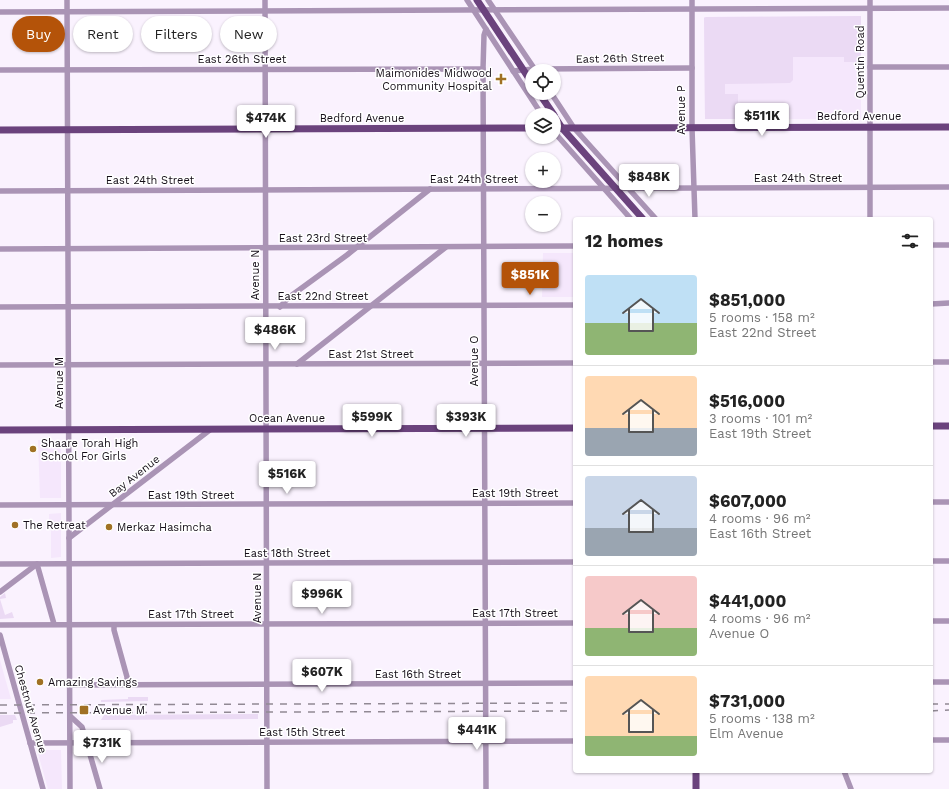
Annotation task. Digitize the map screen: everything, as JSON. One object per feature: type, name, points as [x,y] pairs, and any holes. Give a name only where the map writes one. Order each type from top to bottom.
[{"type":"main road","points":[[477,0],[524,70]]},
{"type":"main road","name":"Bedford Avenue","points":[[562,128],[949,127]]},
{"type":"main road","name":"Bedford Avenue","points":[[0,130],[525,128]]},
{"type":"main road","points":[[562,128],[641,217]]},
{"type":"main road","points":[[933,426],[949,426]]},
{"type":"main road","name":"Ocean Avenue","points":[[0,430],[573,428]]},
{"type":"main road","points":[[696,773],[696,789]]},
{"type":"street","name":"Avenue M","points":[[67,0],[70,789]]},
{"type":"street","name":"Avenue N","points":[[265,0],[267,789]]},
{"type":"street","points":[[467,0],[537,108]]},
{"type":"street","points":[[488,0],[531,64]]},
{"type":"street","name":"Avenue P","points":[[692,0],[692,128],[695,217]]},
{"type":"street","name":"Quentin Road","points":[[870,0],[870,217]]},
{"type":"street","points":[[0,12],[949,8]]},
{"type":"street","name":"Avenue O","points":[[486,29],[484,35],[483,69],[486,789]]},
{"type":"street","points":[[870,67],[949,67]]},
{"type":"street","name":"East 26th Street","points":[[561,70],[692,68]]},
{"type":"street","name":"East 26th Street","points":[[0,70],[483,69]]},
{"type":"street","name":"East 26th Street","points":[[513,71],[524,70]]},
{"type":"street","points":[[555,100],[574,128],[654,217]]},
{"type":"street","points":[[561,140],[629,217]]},
{"type":"street","name":"East 24th Street","points":[[0,191],[949,187]]},
{"type":"street","points":[[280,307],[288,298],[356,248],[430,189]]},
{"type":"street","points":[[933,245],[949,245]]},
{"type":"street","name":"East 23rd Street","points":[[0,249],[446,248],[573,246]]},
{"type":"street","points":[[297,364],[446,248]]},
{"type":"street","points":[[933,304],[949,304]]},
{"type":"street","name":"East 22nd Street","points":[[0,307],[573,305]]},
{"type":"street","points":[[933,362],[949,362]]},
{"type":"street","name":"East 21st Street","points":[[0,365],[573,363]]},
{"type":"street","name":"Bay Avenue","points":[[69,538],[211,429]]},
{"type":"street","points":[[933,502],[949,502]]},
{"type":"street","name":"East 19th Street","points":[[0,505],[573,503]]},
{"type":"street","points":[[933,561],[949,561]]},
{"type":"street","name":"East 18th Street","points":[[0,564],[573,562]]},
{"type":"street","points":[[0,592],[37,564],[54,624]]},
{"type":"street","points":[[933,621],[949,621]]},
{"type":"street","name":"East 17th Street","points":[[0,625],[573,623]]},
{"type":"street","points":[[114,624],[114,630],[127,677],[127,685]]},
{"type":"street","name":"Chestnut Avenue","points":[[0,635],[43,789]]},
{"type":"street","points":[[933,682],[949,682]]},
{"type":"street","name":"East 16th Street","points":[[70,685],[573,683]]},
{"type":"street","points":[[70,716],[82,727],[100,789]]},
{"type":"street","points":[[933,740],[949,740]]},
{"type":"street","name":"East 15th Street","points":[[30,743],[573,741]]},
{"type":"street","points":[[845,773],[851,789]]},
{"type":"shaded area","points":[[861,16],[861,119],[705,119],[704,17]]},
{"type":"shaded area","points":[[861,16],[861,62],[844,62],[844,57],[793,57],[793,80],[790,83],[725,84],[725,94],[738,94],[738,119],[705,119],[704,18]]},
{"type":"shaded area","points":[[543,253],[573,253],[573,297],[542,297]]},
{"type":"shaded area","points":[[38,440],[61,440],[61,498],[40,498]]},
{"type":"shaded area","points":[[61,513],[61,557],[51,558],[51,527],[49,527],[49,514]]},
{"type":"shaded area","points":[[5,593],[6,598],[0,599],[0,597]]},
{"type":"shaded area","points":[[0,599],[5,615],[12,612],[14,618],[0,619]]},
{"type":"shaded area","points":[[0,660],[5,678],[11,699],[0,699]]},
{"type":"shaded area","points":[[128,697],[148,697],[148,701],[101,702],[101,700],[128,699]]},
{"type":"shaded area","points":[[258,714],[258,719],[101,720],[104,715]]},
{"type":"shaded area","points":[[0,715],[15,715],[17,720],[13,720],[13,723],[0,727]]},
{"type":"shaded area","points":[[37,750],[61,750],[62,789],[48,789]]},
{"type":"railway","points":[[0,705],[573,703]]},
{"type":"railway","points":[[933,704],[949,704]]},
{"type":"railway","points":[[933,711],[949,710]]},
{"type":"railway","points":[[0,713],[573,711]]},
{"type":"place","name":"Maimonides Midwood Community Hospital","points":[[501,79]]},
{"type":"place","name":"Shaare Torah High School For Girls","points":[[33,449]]},
{"type":"place","name":"The Retreat","points":[[15,525]]},
{"type":"place","name":"Merkaz Hasimcha","points":[[109,527]]},
{"type":"place","name":"Amazing Savings","points":[[40,682]]},
{"type":"place","name":"Avenue M","points":[[84,710]]}]
